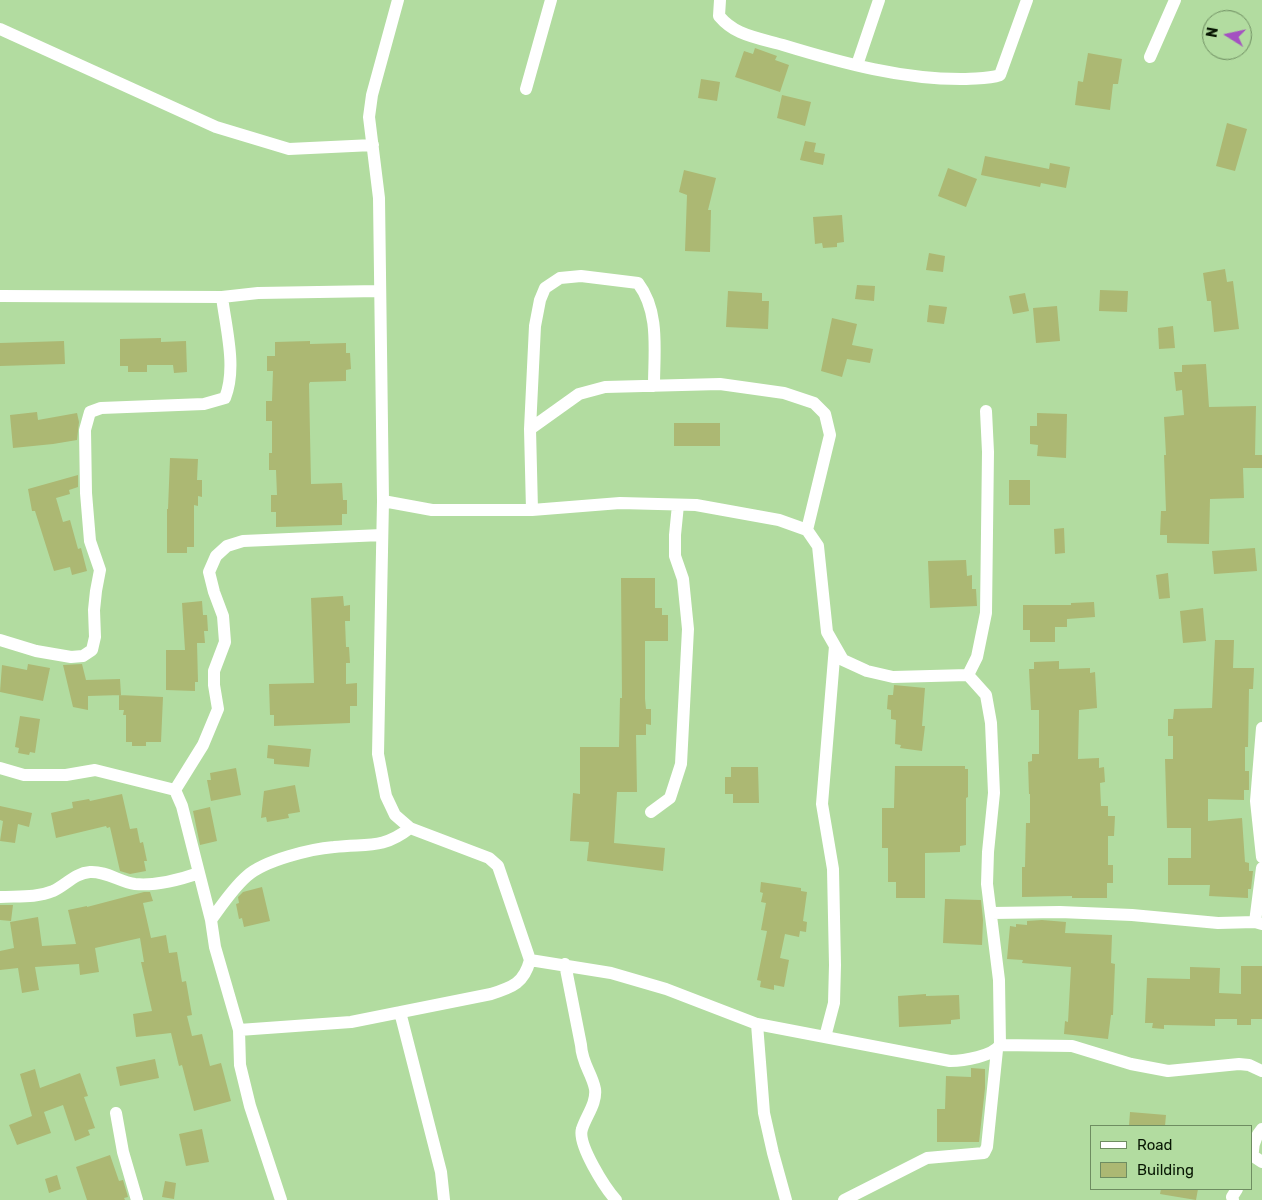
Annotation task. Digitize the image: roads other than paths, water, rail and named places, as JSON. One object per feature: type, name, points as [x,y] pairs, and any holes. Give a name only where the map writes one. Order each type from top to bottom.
[{"type":"street","points":[[239,1030],[351,1022],[477,997],[512,987],[526,974],[530,960],[498,866],[489,858],[410,828],[395,815],[386,796],[378,754],[383,501],[379,198],[369,117],[372,95],[398,0]]},
{"type":"street","points":[[526,89],[551,0]]},
{"type":"street","points":[[720,0],[719,16],[726,24],[741,32],[880,71],[956,79],[993,78],[1000,75],[1027,0]]},
{"type":"street","points":[[857,65],[879,0]]},
{"type":"street","points":[[1150,57],[1175,0]]},
{"type":"street","points":[[0,29],[216,126],[289,149],[373,145]]},
{"type":"street","points":[[532,510],[530,429],[536,326],[540,300],[545,288],[560,278],[581,276],[638,282],[651,305],[654,386]]},
{"type":"street","points":[[0,296],[222,297],[258,293],[379,291]]},
{"type":"street","points":[[0,640],[36,651],[71,657],[83,656],[92,650],[96,637],[95,600],[100,570],[90,541],[86,493],[85,430],[90,412],[101,408],[204,404],[224,398],[230,385],[230,356],[222,297]]},
{"type":"street","points":[[530,429],[579,394],[605,387],[720,384],[784,393],[814,403],[825,414],[830,435],[807,530]]},
{"type":"street","points":[[968,675],[977,657],[986,613],[988,452],[986,411]]},
{"type":"street","points":[[383,501],[432,510],[532,510],[620,503],[696,505],[779,520],[807,530],[818,546],[827,632],[843,660],[867,671],[893,677],[968,675],[986,695],[991,723],[994,793],[987,884],[999,980],[999,1048],[987,1147],[984,1153],[927,1158],[844,1200]]},
{"type":"street","points":[[650,812],[670,798],[681,764],[688,629],[683,579],[674,556],[678,505]]},
{"type":"street","points":[[175,790],[203,745],[218,709],[214,671],[225,642],[223,616],[209,572],[216,556],[227,546],[243,541],[382,535]]},
{"type":"street","points":[[825,1037],[834,1003],[835,965],[833,869],[822,804],[835,646]]},
{"type":"street","points":[[1262,728],[1256,801],[1262,857]]},
{"type":"street","points":[[0,768],[24,775],[66,775],[95,770],[175,790]]},
{"type":"street","points":[[175,790],[182,806],[211,920],[215,947],[239,1030],[240,1065],[250,1106],[281,1200]]},
{"type":"street","points":[[211,920],[248,875],[262,866],[308,851],[380,844],[397,838],[410,828]]},
{"type":"street","points":[[992,913],[1060,912],[1123,914],[1218,923],[1258,923],[1262,868]]},
{"type":"street","points":[[0,897],[35,896],[54,890],[72,878],[90,872],[135,884],[178,880],[199,873]]},
{"type":"street","points":[[530,960],[566,964],[611,973],[666,988],[757,1024],[950,1061],[966,1060],[999,1048],[1072,1046],[1131,1064],[1168,1071],[1239,1064],[1249,1065],[1262,1071]]},
{"type":"street","points":[[566,964],[582,1055],[595,1089],[595,1099],[581,1131],[584,1145],[608,1192],[616,1200]]},
{"type":"street","points":[[400,1012],[441,1172],[444,1200]]},
{"type":"street","points":[[757,1024],[764,1113],[786,1200]]},
{"type":"street","points":[[116,1114],[123,1152],[137,1200]]},
{"type":"street","points":[[1255,1160],[1252,1148],[1256,1136],[1262,1129]]}]
